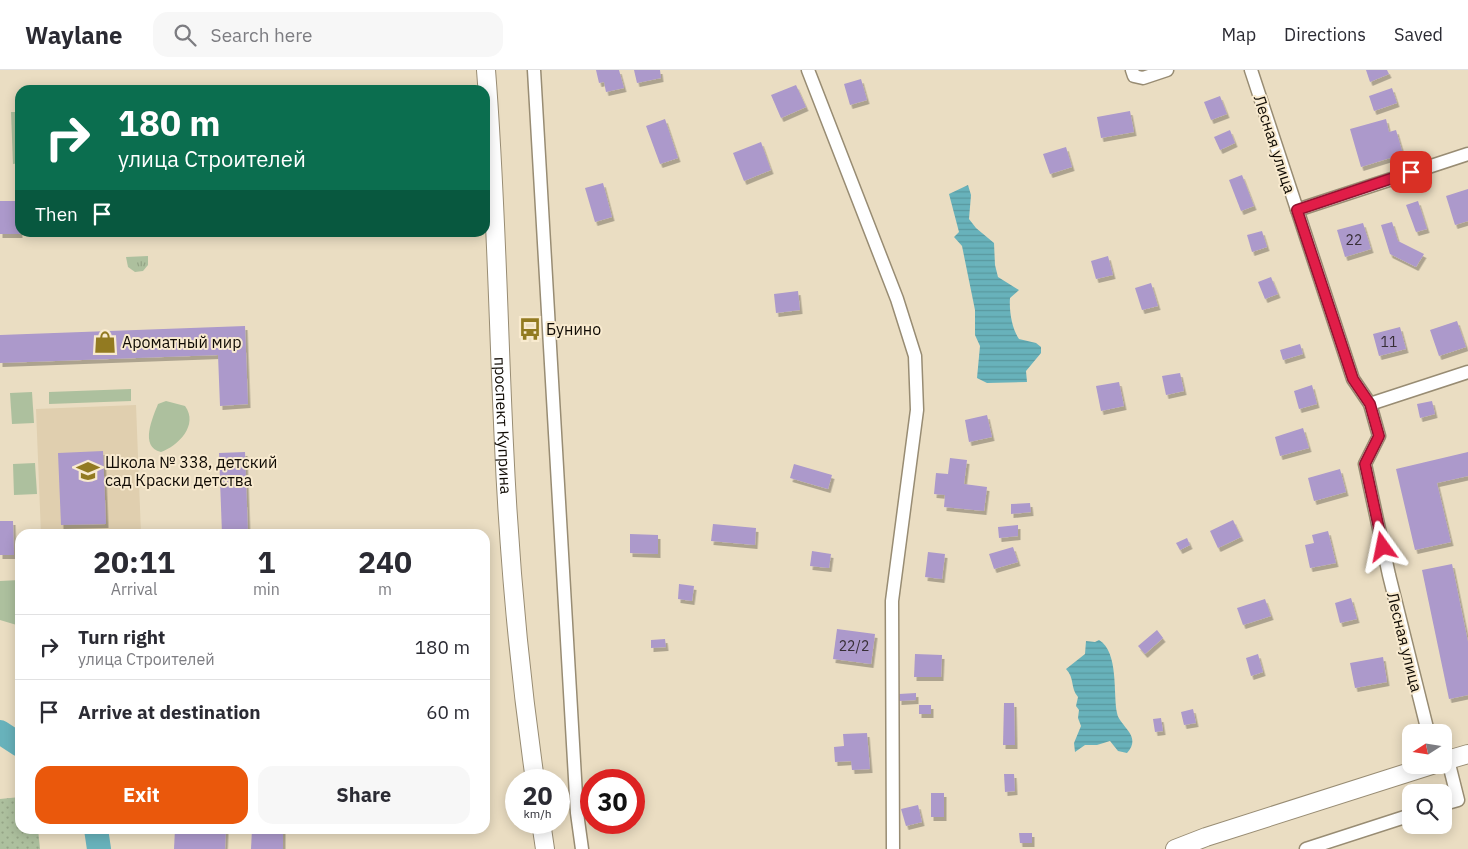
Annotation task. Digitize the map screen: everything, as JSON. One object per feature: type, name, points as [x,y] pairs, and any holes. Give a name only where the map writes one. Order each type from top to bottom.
[{"type":"main road","name":"проспект Куприна","points":[[486,70],[487,85]]},
{"type":"main road","name":"проспект Куприна","points":[[490,154],[504,447],[512,568],[523,697],[533,769]]},
{"type":"main road","points":[[1452,759],[1468,754]]},
{"type":"main road","points":[[1175,849],[1214,834],[1403,774]]},
{"type":"main road","points":[[543,834],[545,849]]},
{"type":"street","points":[[534,70],[577,813],[582,849]]},
{"type":"street","points":[[808,70],[897,299],[915,356],[918,410],[892,601],[893,849]]},
{"type":"street","points":[[1132,70],[1134,76],[1143,78],[1167,70]]},
{"type":"street","name":"Лесная улица","points":[[1251,70],[1353,379],[1370,404],[1379,436],[1365,464],[1389,575],[1426,724]]},
{"type":"street","points":[[1297,210],[1468,154]]},
{"type":"street","points":[[1370,404],[1468,372]]},
{"type":"street","points":[[1452,787],[1458,800],[1452,802]]},
{"type":"street","points":[[1306,849],[1402,818]]},
{"type":"shaded area","name":"Школа № 338, детский сад Краски детства","points":[[136,405],[141,529],[41,529],[36,409]]},
{"type":"green space","points":[[11,112],[15,112],[15,164],[13,164]]},
{"type":"green space","points":[[148,256],[148,265],[143,271],[135,272],[128,267],[126,257]]},
{"type":"green space","points":[[131,389],[131,401],[49,404],[49,392]]},
{"type":"green space","points":[[32,392],[34,423],[12,424],[10,393]]},
{"type":"green space","points":[[166,401],[185,406],[190,420],[185,434],[180,440],[161,452],[154,449],[151,444],[149,431],[158,404]]},
{"type":"green space","points":[[35,463],[37,494],[14,495],[13,464]]},
{"type":"green space","points":[[15,580],[15,624],[0,620],[0,581]]},
{"type":"green space","points":[[15,798],[15,834],[38,834],[40,849],[0,849],[0,799]]},
{"type":"water","points":[[968,185],[971,195],[969,219],[976,228],[994,243],[995,265],[998,277],[1019,290],[1010,298],[1014,330],[1019,339],[1036,343],[1041,347],[1041,353],[1026,371],[1027,382],[987,383],[977,378],[980,346],[975,335],[975,310],[962,246],[954,237],[959,232],[949,194]]},
{"type":"water","points":[[1099,640],[1110,654],[1114,674],[1117,713],[1131,736],[1131,747],[1127,753],[1118,751],[1110,741],[1097,745],[1085,745],[1075,752],[1074,743],[1081,726],[1078,718],[1079,710],[1076,706],[1078,697],[1074,690],[1071,676],[1066,669],[1085,654],[1086,641],[1095,642]]},
{"type":"building","points":[[596,70],[619,70],[624,88],[606,92],[604,82],[599,83]]},
{"type":"building","points":[[634,70],[660,70],[661,78],[637,83]]},
{"type":"building","points":[[1366,70],[1387,70],[1389,74],[1370,82]]},
{"type":"building","points":[[861,79],[867,100],[850,105],[844,84]]},
{"type":"building","points":[[796,85],[806,107],[781,118],[771,95]]},
{"type":"building","points":[[1392,88],[1397,103],[1374,111],[1369,96]]},
{"type":"building","points":[[1220,96],[1227,114],[1211,120],[1204,102]]},
{"type":"building","points":[[1130,111],[1134,132],[1101,138],[1097,117]]},
{"type":"building","points":[[665,119],[678,158],[660,164],[646,126]]},
{"type":"building","points":[[1386,119],[1389,132],[1396,130],[1403,154],[1361,167],[1350,129]]},
{"type":"building","points":[[1230,130],[1235,143],[1220,150],[1214,137]]},
{"type":"building","points":[[761,142],[771,170],[744,181],[733,153]]},
{"type":"building","points":[[1066,147],[1072,167],[1050,174],[1043,154]]},
{"type":"building","points":[[1242,175],[1254,206],[1241,211],[1229,180]]},
{"type":"building","points":[[603,183],[612,217],[595,222],[585,188]]},
{"type":"building","points":[[1468,189],[1468,221],[1455,225],[1446,196]]},
{"type":"building","points":[[0,201],[15,201],[15,234],[0,234]]},
{"type":"building","points":[[1418,201],[1427,229],[1416,232],[1406,205]]},
{"type":"building","points":[[1392,222],[1398,241],[1424,254],[1416,267],[1390,254],[1381,225]]},
{"type":"building","points":[[1363,223],[1371,249],[1345,257],[1337,230]]},
{"type":"building","points":[[1262,231],[1267,247],[1252,252],[1247,235]]},
{"type":"building","points":[[1108,256],[1113,275],[1096,279],[1091,261]]},
{"type":"building","points":[[1271,277],[1278,294],[1265,299],[1258,282]]},
{"type":"building","points":[[1151,283],[1158,306],[1142,310],[1135,288]]},
{"type":"building","points":[[798,291],[800,310],[776,313],[774,294]]},
{"type":"building","points":[[1457,321],[1466,347],[1439,356],[1430,330]]},
{"type":"building","points":[[245,326],[248,404],[220,406],[218,355],[0,363],[0,335]]},
{"type":"building","points":[[1400,327],[1406,349],[1379,356],[1373,334]]},
{"type":"building","points":[[1300,344],[1303,354],[1283,360],[1280,350]]},
{"type":"building","points":[[1180,373],[1184,391],[1166,395],[1162,376]]},
{"type":"building","points":[[1119,382],[1124,406],[1101,411],[1096,386]]},
{"type":"building","points":[[1312,385],[1317,404],[1299,409],[1294,391]]},
{"type":"building","points":[[1432,401],[1435,414],[1420,418],[1417,404]]},
{"type":"building","points":[[987,415],[992,437],[969,442],[965,420]]},
{"type":"building","points":[[1303,428],[1309,448],[1280,456],[1275,437]]},
{"type":"building","points":[[103,451],[106,524],[61,525],[58,453]]},
{"type":"building","points":[[245,452],[248,529],[222,529],[219,453]]},
{"type":"building","points":[[1468,452],[1468,476],[1437,483],[1451,542],[1415,550],[1396,469]]},
{"type":"building","points":[[950,458],[967,460],[964,484],[987,487],[984,511],[944,507],[945,495],[934,494],[936,473],[948,474]]},
{"type":"building","points":[[794,464],[832,475],[828,489],[790,478]]},
{"type":"building","points":[[1340,469],[1346,492],[1314,501],[1308,478]]},
{"type":"building","points":[[1030,503],[1031,512],[1011,514],[1011,504]]},
{"type":"building","points":[[1233,520],[1241,537],[1218,548],[1210,531]]},
{"type":"building","points":[[0,521],[13,521],[14,555],[0,555]]},
{"type":"building","points":[[713,524],[756,528],[755,545],[711,541]]},
{"type":"building","points":[[1018,525],[1018,536],[999,538],[998,527]]},
{"type":"building","points":[[1328,531],[1336,563],[1310,568],[1305,545],[1314,543],[1312,535]]},
{"type":"building","points":[[630,534],[658,535],[658,554],[630,553]]},
{"type":"building","points":[[1187,538],[1190,545],[1180,550],[1176,543]]},
{"type":"building","points":[[1013,547],[1018,562],[994,569],[989,554]]},
{"type":"building","points":[[812,551],[831,554],[829,568],[810,566]]},
{"type":"building","points":[[928,552],[945,554],[942,579],[925,577]]},
{"type":"building","points":[[1452,564],[1468,642],[1468,695],[1449,699],[1422,570]]},
{"type":"building","points":[[679,584],[694,586],[692,601],[678,599]]},
{"type":"building","points":[[1351,598],[1357,619],[1340,623],[1335,603]]},
{"type":"building","points":[[1265,599],[1271,616],[1243,625],[1237,608]]},
{"type":"building","points":[[837,629],[875,634],[871,664],[833,659]]},
{"type":"building","points":[[1157,630],[1163,638],[1145,654],[1138,646]]},
{"type":"building","points":[[665,639],[666,647],[651,648],[651,640]]},
{"type":"building","points":[[915,654],[942,655],[941,677],[914,677]]},
{"type":"building","points":[[1258,654],[1263,672],[1251,676],[1246,658]]},
{"type":"building","points":[[1383,657],[1387,682],[1355,688],[1350,663]]},
{"type":"building","points":[[916,693],[916,700],[899,701],[899,694]]},
{"type":"building","points":[[1004,703],[1014,703],[1015,745],[1003,745]]},
{"type":"building","points":[[919,705],[931,705],[931,714],[919,714]]},
{"type":"building","points":[[1193,709],[1196,723],[1184,725],[1181,712]]},
{"type":"building","points":[[1161,718],[1163,731],[1155,732],[1153,719]]},
{"type":"building","points":[[867,733],[870,769],[852,770],[851,761],[835,762],[834,747],[844,746],[843,734]]},
{"type":"building","points":[[1004,774],[1014,774],[1015,791],[1005,792]]},
{"type":"building","points":[[931,793],[944,793],[944,817],[931,817]]},
{"type":"building","points":[[918,805],[922,822],[906,826],[901,809]]},
{"type":"building","points":[[1019,833],[1032,833],[1032,843],[1020,843]]},
{"type":"building","points":[[175,834],[226,834],[225,849],[174,849]]},
{"type":"building","points":[[252,834],[283,834],[283,849],[251,849]]},
{"type":"waterway","points":[[0,732],[15,742]]},
{"type":"waterway","points":[[97,834],[99,849]]},
{"type":"place","name":"Бунино","points":[[530,329]]},
{"type":"place","name":"Ароматный мир","points":[[105,342]]},
{"type":"place","name":"Школа № 338, детский сад Краски детства","points":[[88,471]]},
{"type":"route","points":[[1383,547],[1365,464],[1379,436],[1370,404],[1353,379],[1297,210],[1411,172]]}]
